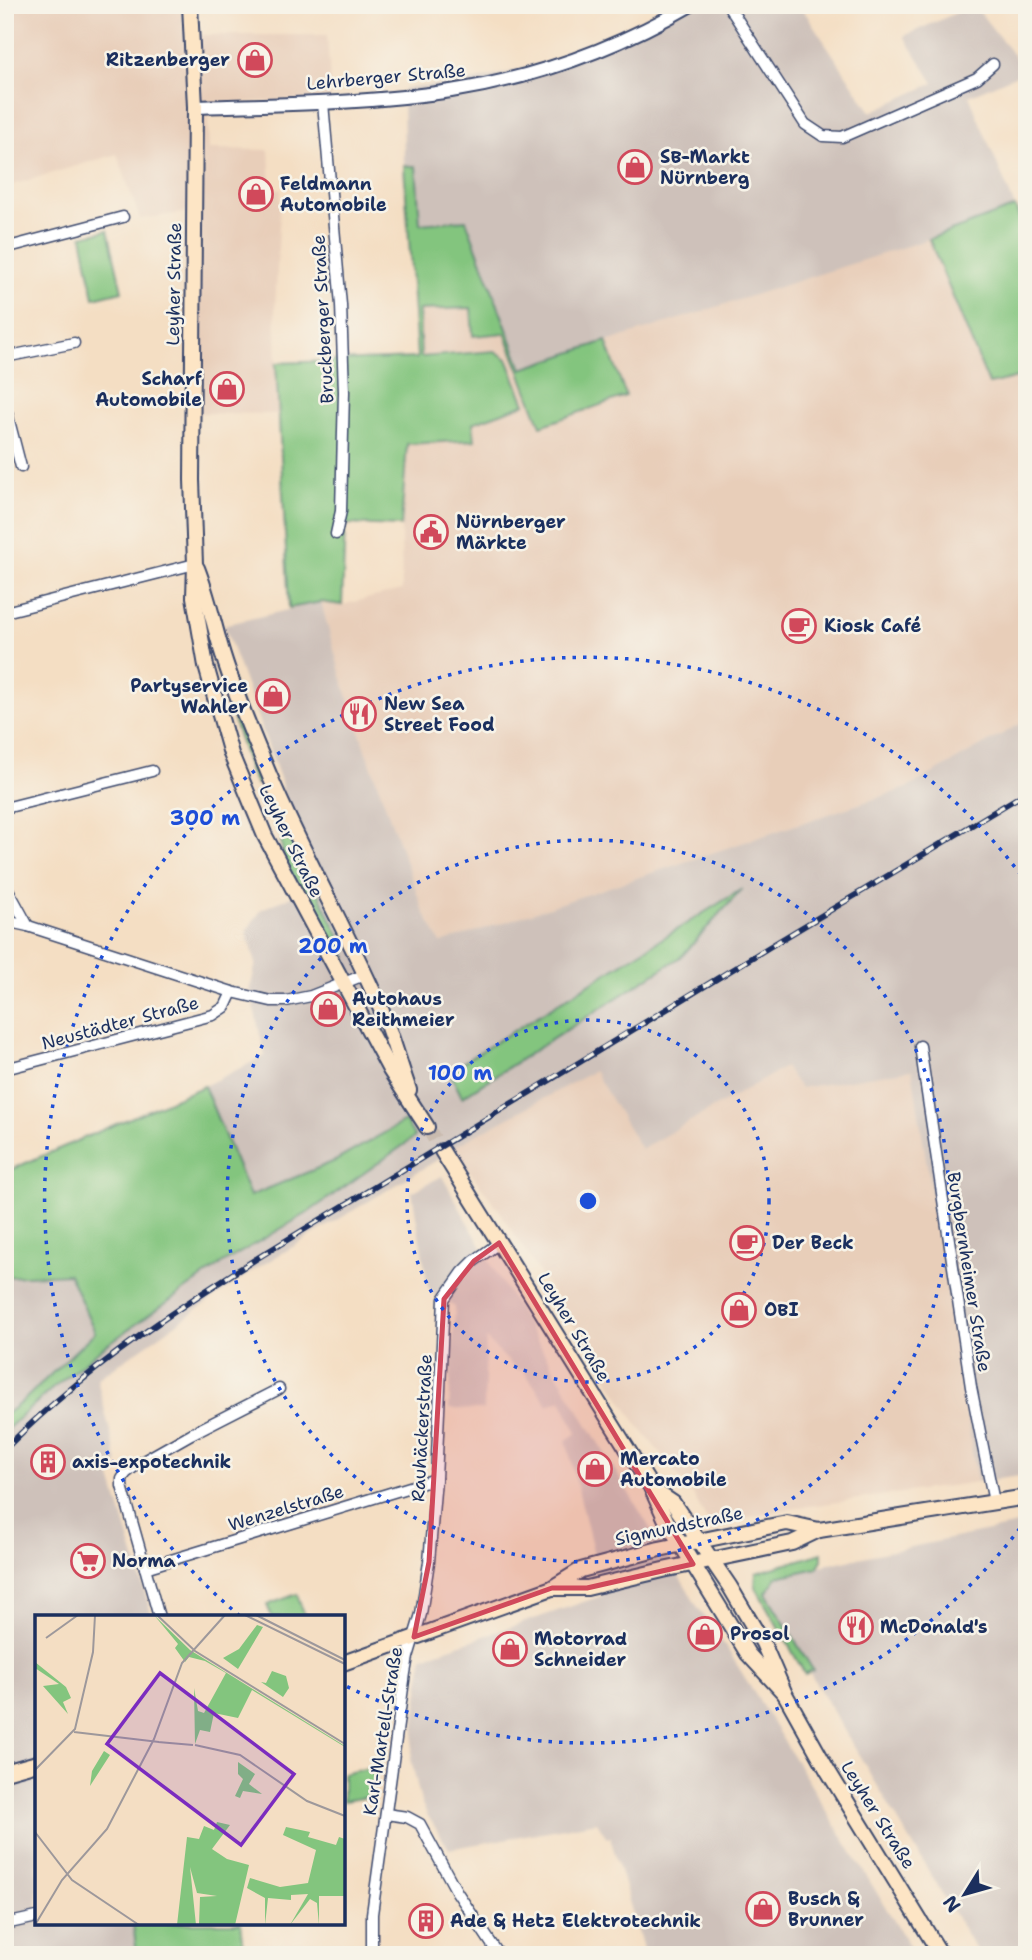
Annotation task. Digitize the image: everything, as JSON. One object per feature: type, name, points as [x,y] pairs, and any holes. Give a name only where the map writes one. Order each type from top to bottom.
[{"type":"main road","name":"Leyher Straße","points":[[190,5],[195,107],[192,493],[194,597],[211,687],[231,754],[265,836],[390,1070],[427,1127]]},
{"type":"main road","name":"Leyher Straße","points":[[195,564],[208,596],[228,671],[267,769],[389,1030],[418,1111]]},
{"type":"main road","name":"Leyher Straße","points":[[442,1152],[650,1488],[660,1510],[748,1654],[785,1694]]},
{"type":"main road","name":"Leyher Straße","points":[[650,1488],[673,1503],[713,1560],[763,1643],[785,1694],[842,1794],[941,1955]]},
{"type":"main road","name":"Sigmundstraße","points":[[552,1588],[587,1588],[792,1543],[819,1530],[1027,1497]]},
{"type":"main road","name":"Sigmundstraße","points":[[345,1662],[552,1588],[581,1570],[623,1558],[787,1523],[819,1530]]},
{"type":"main road","points":[[5,1772],[35,1764]]},
{"type":"street","name":"Lehrberger Straße","points":[[195,107],[323,103],[429,94],[475,87],[521,76],[602,49],[691,5]]},
{"type":"street","points":[[728,5],[805,124],[822,136],[842,137],[878,122],[977,78],[993,64]]},
{"type":"street","name":"Bruckberger Straße","points":[[323,103],[341,305],[344,392],[341,511],[336,534]]},
{"type":"street","points":[[5,247],[123,217]]},
{"type":"street","points":[[5,357],[74,343]]},
{"type":"street","points":[[5,405],[9,438],[21,467]]},
{"type":"street","points":[[5,612],[195,564]]},
{"type":"street","points":[[5,808],[152,772]]},
{"type":"street","points":[[5,884],[28,926]]},
{"type":"street","name":"Neustädter Straße","points":[[5,921],[232,992],[271,1001],[311,996],[364,975]]},
{"type":"street","name":"Neustädter Straße","points":[[5,1069],[213,1015],[225,1007],[232,992]]},
{"type":"street","name":"Burgbernheimer Straße","points":[[920,1046],[971,1387],[994,1502]]},
{"type":"street","name":"Rauhäckerstraße","points":[[414,1637],[425,1591],[436,1479],[444,1299],[463,1272],[499,1243]]},
{"type":"street","points":[[158,1615],[122,1479],[126,1473],[191,1434],[279,1389]]},
{"type":"street","name":"Wenzelstraße","points":[[145,1568],[436,1479]]},
{"type":"street","name":"Karl-Martell-Straße","points":[[372,1955],[372,1914],[405,1673],[414,1637]]},
{"type":"street","points":[[386,1814],[407,1817],[420,1824],[457,1892],[499,1955]]},
{"type":"street","points":[[5,1924],[35,1917]]},
{"type":"highlighted area","points":[[499,1243],[693,1564],[587,1588],[552,1588],[414,1637],[429,1562],[444,1299],[474,1261]]},
{"type":"shaded area","points":[[5,5],[195,5],[200,35],[327,35],[331,98],[207,104],[209,149],[269,150],[271,188],[281,189],[275,309],[279,414],[194,413],[196,211],[140,219],[117,154],[5,187]]},
{"type":"shaded area","points":[[673,5],[800,5],[871,112],[934,83],[904,36],[974,5],[1024,72],[969,96],[1015,207],[929,239],[522,369],[466,221],[420,224],[416,166],[404,166],[403,89],[478,80],[552,61],[642,22]]},
{"type":"shaded area","points":[[929,239],[989,384],[1027,375],[1027,720],[907,788],[441,943],[423,910],[367,754],[342,679],[321,602],[342,605],[402,590],[401,526],[407,444],[475,439],[473,423],[495,351],[421,358],[418,310],[472,308],[505,333],[542,425],[625,396],[606,341]]},
{"type":"shaded area","points":[[321,602],[342,679],[367,754],[423,910],[441,943],[907,788],[1027,720],[1027,1475],[977,1482],[912,1070],[800,1088],[785,1067],[641,1149],[594,1071],[452,1148],[449,1153],[254,1270],[97,1379],[118,1463],[109,1471],[151,1615],[35,1615],[35,1925],[133,1925],[137,1955],[5,1955],[5,1431],[101,1349],[226,1261],[306,1214],[414,1137],[405,1121],[335,1161],[250,1196],[204,1086],[265,1056],[250,990],[256,963],[246,932],[262,909],[315,886],[294,842],[280,778],[224,625]]},
{"type":"shaded area","points":[[785,1066],[800,1088],[912,1070],[977,1482],[789,1509],[714,1524],[707,1520],[692,1493],[639,1427],[499,1210],[452,1148],[595,1070],[641,1148]]},
{"type":"shaded area","points":[[442,1176],[496,1273],[697,1606],[728,1650],[915,1955],[645,1955],[610,1837],[607,1838],[597,1822],[449,1849],[428,1816],[421,1802],[411,1759],[423,1657],[604,1595],[566,1440],[577,1433],[561,1400],[548,1405],[523,1370],[517,1370],[486,1339],[484,1410],[449,1409],[455,1307],[434,1295],[428,1287],[412,1192]]},
{"type":"shaded area","points":[[69,1274],[95,1333],[5,1415],[5,1277]]},
{"type":"shaded area","points":[[1027,1523],[1027,1955],[979,1955],[763,1595],[776,1575]]},
{"type":"green space","points":[[404,166],[416,166],[420,224],[466,220],[522,369],[606,341],[626,396],[541,426],[505,333],[473,336],[471,308],[419,310],[421,357],[495,351],[507,359],[525,404],[473,423],[475,440],[407,444],[401,526],[345,524],[342,605],[321,602],[289,608],[276,363],[417,358]]},
{"type":"green space","points":[[1015,207],[1027,236],[1027,375],[989,384],[929,239]]},
{"type":"green space","points":[[108,230],[122,291],[94,298],[82,236]]},
{"type":"green space","points":[[202,593],[266,780],[256,784],[206,632]]},
{"type":"green space","points":[[292,839],[344,945],[346,962],[343,966],[283,858],[281,841]]},
{"type":"green space","points":[[742,889],[682,956],[462,1097],[449,1071]]},
{"type":"green space","points":[[204,1086],[250,1196],[335,1161],[405,1121],[415,1137],[306,1214],[226,1261],[101,1349],[5,1431],[5,1415],[95,1332],[69,1274],[5,1277],[5,1172]]},
{"type":"green space","points":[[822,1553],[822,1560],[817,1568],[777,1577],[766,1593],[813,1670],[805,1674],[755,1586],[756,1573]]},
{"type":"green space","points":[[297,1594],[304,1615],[271,1615],[267,1605]]},
{"type":"green space","points":[[373,1768],[375,1775],[369,1797],[345,1801],[345,1774]]},
{"type":"green space","points":[[133,1925],[241,1925],[245,1955],[137,1955]]},
{"type":"tunnel","points":[[427,1127],[442,1151]]},
{"type":"railway","points":[[5,1449],[101,1364],[206,1290],[1027,792]]},
{"type":"place","name":"Ritzenberger","points":[[255,60]]},
{"type":"place","name":"SB-Markt Nürnberg","points":[[635,167]]},
{"type":"place","name":"Feldmann Automobile","points":[[256,194]]},
{"type":"place","name":"Scharf Automobile","points":[[227,389]]},
{"type":"place","name":"Nürnberger Märkte","points":[[431,532]]},
{"type":"place","name":"Kiosk Café","points":[[799,626]]},
{"type":"place","name":"Partyservice Wahler","points":[[273,696]]},
{"type":"place","name":"New Sea Street Food","points":[[359,714]]},
{"type":"place","name":"Autohaus Reithmeier","points":[[328,1009]]},
{"type":"place","name":"Der Beck","points":[[747,1243]]},
{"type":"place","name":"OBI","points":[[739,1310]]},
{"type":"place","name":"axis-expotechnik","points":[[48,1462]]},
{"type":"place","name":"Mercato Automobile","points":[[595,1469]]},
{"type":"place","name":"Norma","points":[[88,1561]]},
{"type":"place","name":"McDonald's","points":[[856,1627]]},
{"type":"place","name":"Prosol","points":[[705,1634]]},
{"type":"place","name":"Motorrad Schneider","points":[[510,1649]]},
{"type":"place","name":"Busch & Brunner","points":[[763,1909]]},
{"type":"place","name":"Ade & Hetz Elektrotechnik","points":[[426,1921]]}]
